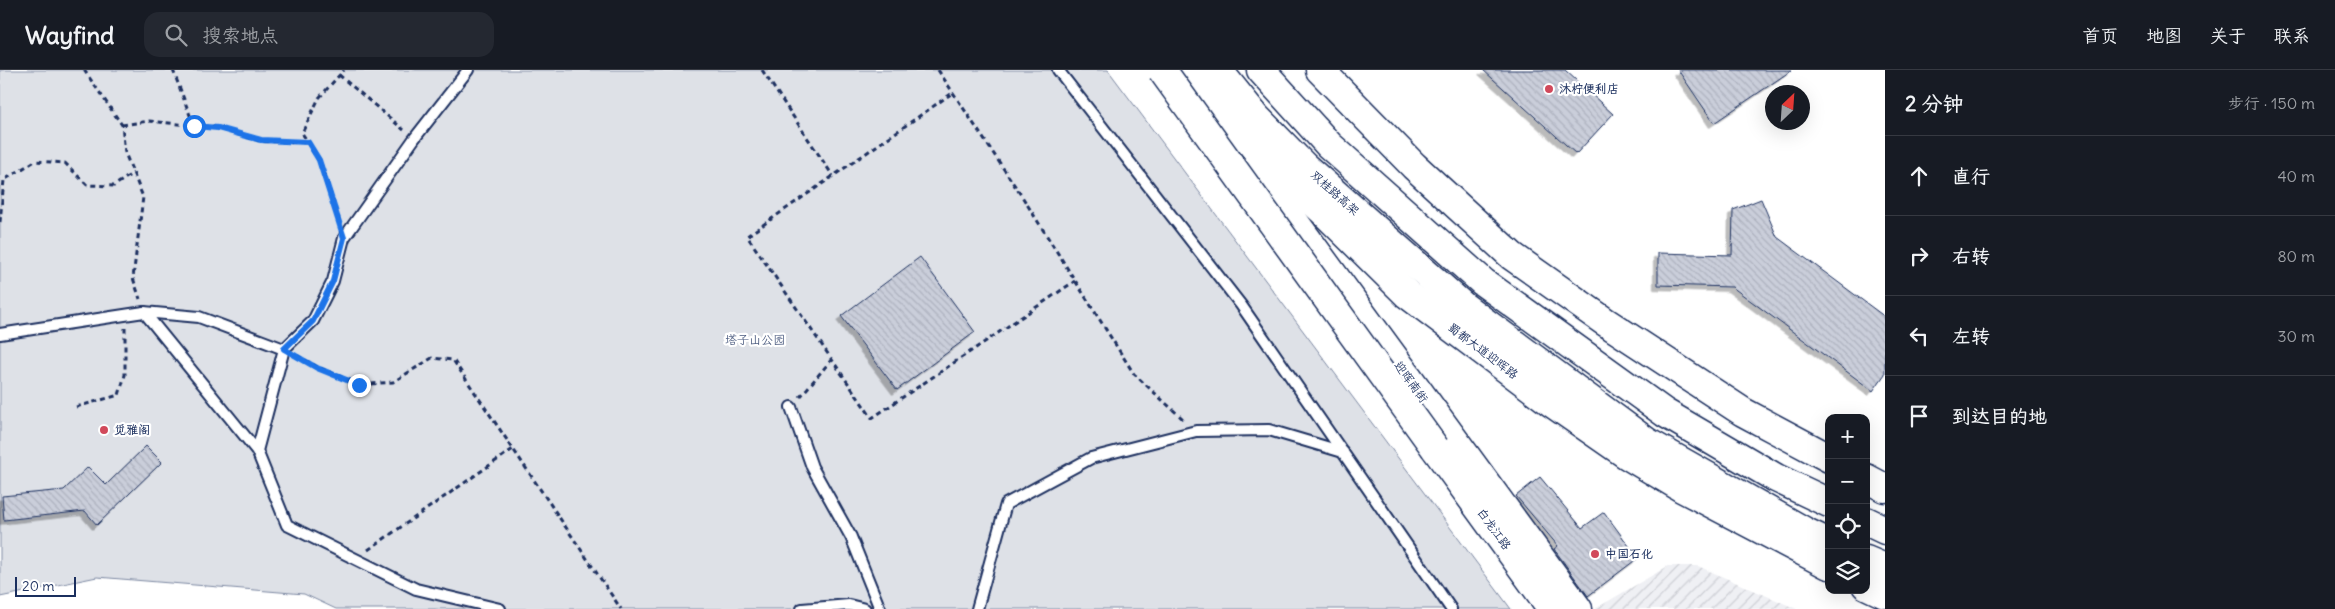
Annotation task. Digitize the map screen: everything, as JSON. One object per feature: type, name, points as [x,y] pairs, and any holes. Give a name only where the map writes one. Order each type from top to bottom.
[{"type":"main road","name":"白龙江路","points":[[1162,70],[1552,609]]},
{"type":"main road","name":"蜀都大道迎晖路","points":[[1189,70],[1255,148],[1324,212],[1407,294],[1552,403],[1627,455],[1682,488],[1825,563]]},
{"type":"main road","name":"双桂路高架","points":[[1218,70],[1256,116],[1305,167],[1462,306]]},
{"type":"main road","points":[[1261,70],[1329,145],[1483,282],[1664,412],[1776,478],[1825,501]]},
{"type":"main road","points":[[1320,70],[1414,166],[1512,256],[1604,322],[1743,412],[1825,456]]},
{"type":"main road","name":"迎晖南街","points":[[1255,148],[1277,198],[1578,609]]},
{"type":"main road","name":"蜀都大道迎晖路","points":[[1462,306],[1657,448],[1825,541]]},
{"type":"main road","points":[[1657,448],[1749,524]]},
{"type":"main road","points":[[1870,480],[1885,488]]},
{"type":"main road","points":[[1870,523],[1885,530]]},
{"type":"main road","points":[[1870,562],[1885,568]]},
{"type":"main road","points":[[1870,587],[1885,594]]},
{"type":"lane","points":[[257,450],[284,349],[313,321],[333,281],[344,238],[414,139],[468,70]]},
{"type":"lane","points":[[1058,70],[1241,305],[1451,609]]},
{"type":"lane","points":[[0,334],[144,312],[199,317],[284,349]]},
{"type":"lane","points":[[144,312],[257,450],[287,525],[416,589],[500,609]]},
{"type":"lane","points":[[791,407],[812,467],[851,537],[880,609]]},
{"type":"lane","points":[[977,609],[1006,504],[1091,458],[1196,431],[1269,430],[1343,452]]},
{"type":"lane","points":[[802,609],[849,605],[865,609]]},
{"type":"path","points":[[84,70],[122,125],[125,153],[142,197],[133,278],[144,312]]},
{"type":"path","points":[[173,70],[194,126]]},
{"type":"path","points":[[344,70],[319,98],[302,133],[319,160],[344,238]]},
{"type":"path","points":[[762,70],[833,176]]},
{"type":"path","points":[[938,70],[952,94],[1024,198],[1134,374],[1196,431]]},
{"type":"path","points":[[339,75],[414,139]]},
{"type":"path","points":[[952,94],[747,236],[872,418],[1075,281]]},
{"type":"path","points":[[122,125],[149,121],[218,128],[261,140],[308,142]]},
{"type":"path","points":[[0,222],[4,180],[35,161],[65,163],[87,185],[114,186],[133,174]]},
{"type":"path","points":[[76,407],[119,395],[125,375],[125,315]]},
{"type":"path","points":[[284,349],[317,368],[359,385],[393,382],[432,358],[453,360],[621,609]]},
{"type":"path","points":[[791,407],[832,359]]},
{"type":"path","points":[[356,559],[513,449]]},
{"type":"shaded area","points":[[1668,566],[1698,566],[1797,609],[1595,609]]},
{"type":"green space","name":"塔子山公园","points":[[0,70],[1108,70],[1511,609],[336,609],[304,594],[97,577],[0,597]]},
{"type":"building","points":[[1483,70],[1565,70],[1613,114],[1576,154]]},
{"type":"building","points":[[1678,70],[1792,70],[1770,85],[1765,85],[1765,88],[1714,123]]},
{"type":"building","points":[[1761,199],[1777,237],[1885,317],[1885,374],[1873,391],[1732,287],[1658,285],[1658,253],[1732,255],[1733,210]]},
{"type":"building","points":[[920,257],[975,332],[897,390],[841,316]]},
{"type":"building","points":[[146,446],[162,462],[97,525],[85,511],[4,520],[2,496],[64,490],[88,467],[106,485]]},
{"type":"building","name":"中国石化","points":[[1540,477],[1582,528],[1604,512],[1638,558],[1588,596],[1554,549],[1558,546],[1516,496]]},
{"type":"place","name":"沐柠便利店","points":[[1549,89]]},
{"type":"place","name":"觅雅阁","points":[[104,430]]},
{"type":"place","name":"中国石化","points":[[1595,554]]},
{"type":"route","points":[[194,126],[218,128],[261,140],[308,142],[319,160],[344,238],[333,281],[313,321],[284,349],[317,368],[359,385]]}]
